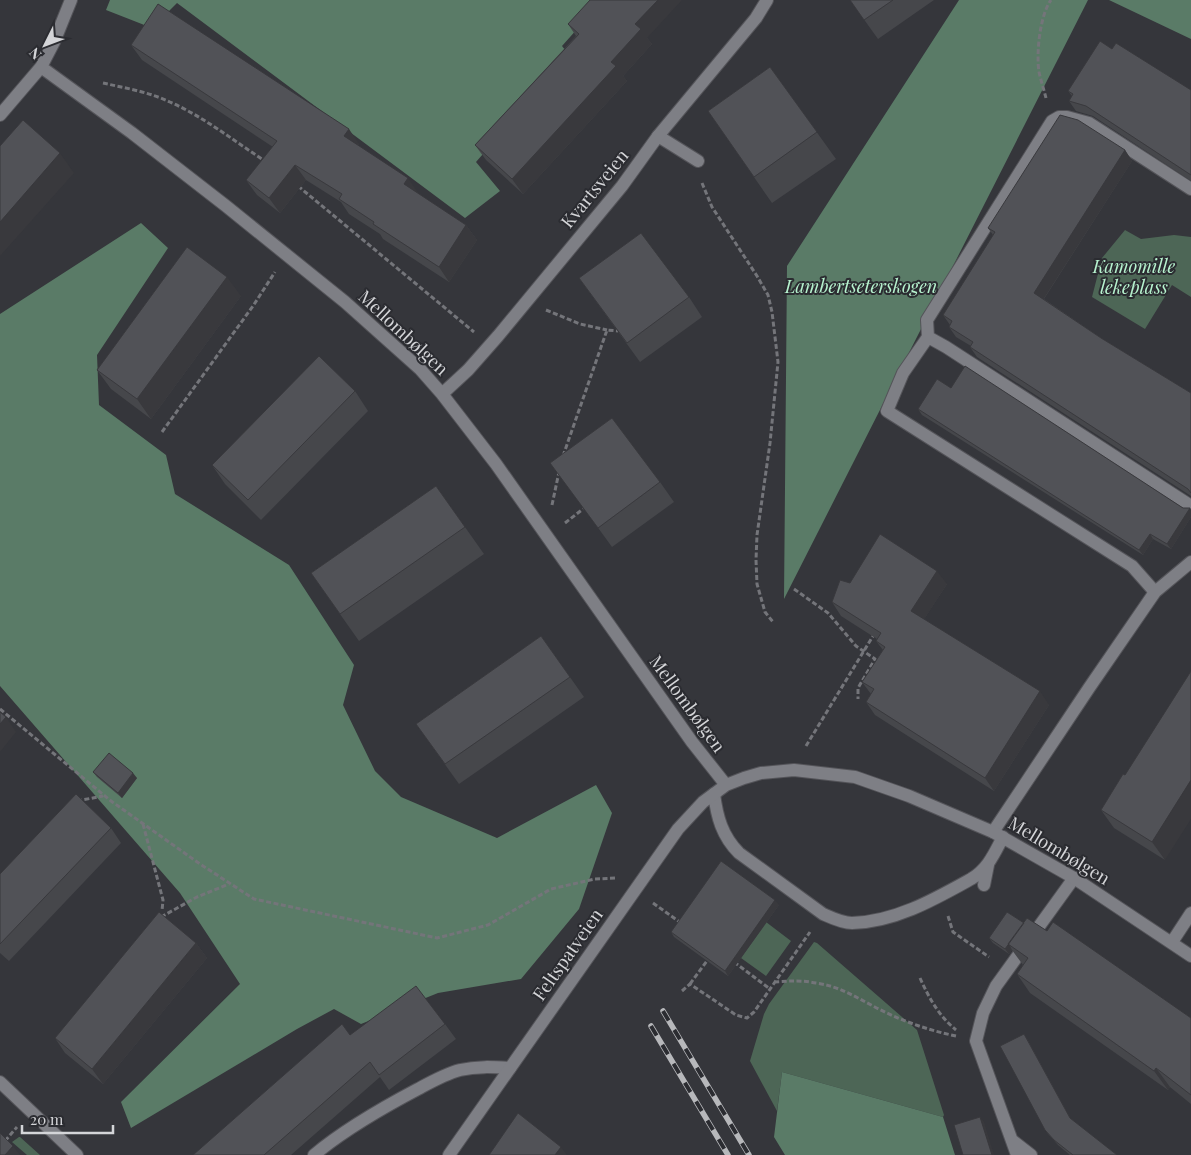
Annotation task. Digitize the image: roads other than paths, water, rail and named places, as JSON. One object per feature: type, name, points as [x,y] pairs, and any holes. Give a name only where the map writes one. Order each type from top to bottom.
[{"type":"street","points":[[0,115],[41,67],[54,42],[71,0]]},
{"type":"street","name":"Kvartsveien","points":[[442,394],[468,370],[622,186],[658,136],[756,18],[767,0]]},
{"type":"street","name":"Mellombølgen","points":[[41,67],[132,133],[288,256],[345,302],[420,369],[442,394],[496,464],[692,742],[726,785],[761,773],[794,770],[855,777],[909,796],[998,834],[1074,878],[1191,956]]},
{"type":"street","points":[[1155,592],[1132,566],[887,410],[903,372],[928,337],[927,320],[1052,121],[1059,117],[1067,117],[1089,123],[1191,189]]},
{"type":"street","points":[[658,136],[698,161]]},
{"type":"street","points":[[928,337],[1191,506]]},
{"type":"street","points":[[984,885],[998,834],[1089,688],[1155,592],[1191,562]]},
{"type":"street","name":"Feltspatveien","points":[[449,1155],[678,829],[703,802],[726,785]]},
{"type":"street","points":[[714,794],[718,821],[731,845],[739,853],[823,914],[836,920],[851,923],[894,916],[959,886],[979,874],[988,865]]},
{"type":"street","points":[[1017,1155],[976,1041],[983,1013],[996,986],[1074,878]]},
{"type":"street","points":[[1172,942],[1191,913]]},
{"type":"street","points":[[314,1155],[347,1130],[402,1097],[444,1076],[459,1070],[482,1066],[510,1068]]},
{"type":"street","points":[[0,1082],[77,1155]]},
{"type":"street","points":[[1013,1141],[1032,1155]]},
{"type":"railway","points":[[663,1011],[749,1155]]},
{"type":"railway","points":[[651,1026],[728,1155]]},
{"type":"park label","name":"Kamomille lekeplass","points":[[1134,277]]},
{"type":"park label","name":"Lambertseterskogen","points":[[861,287]]}]
